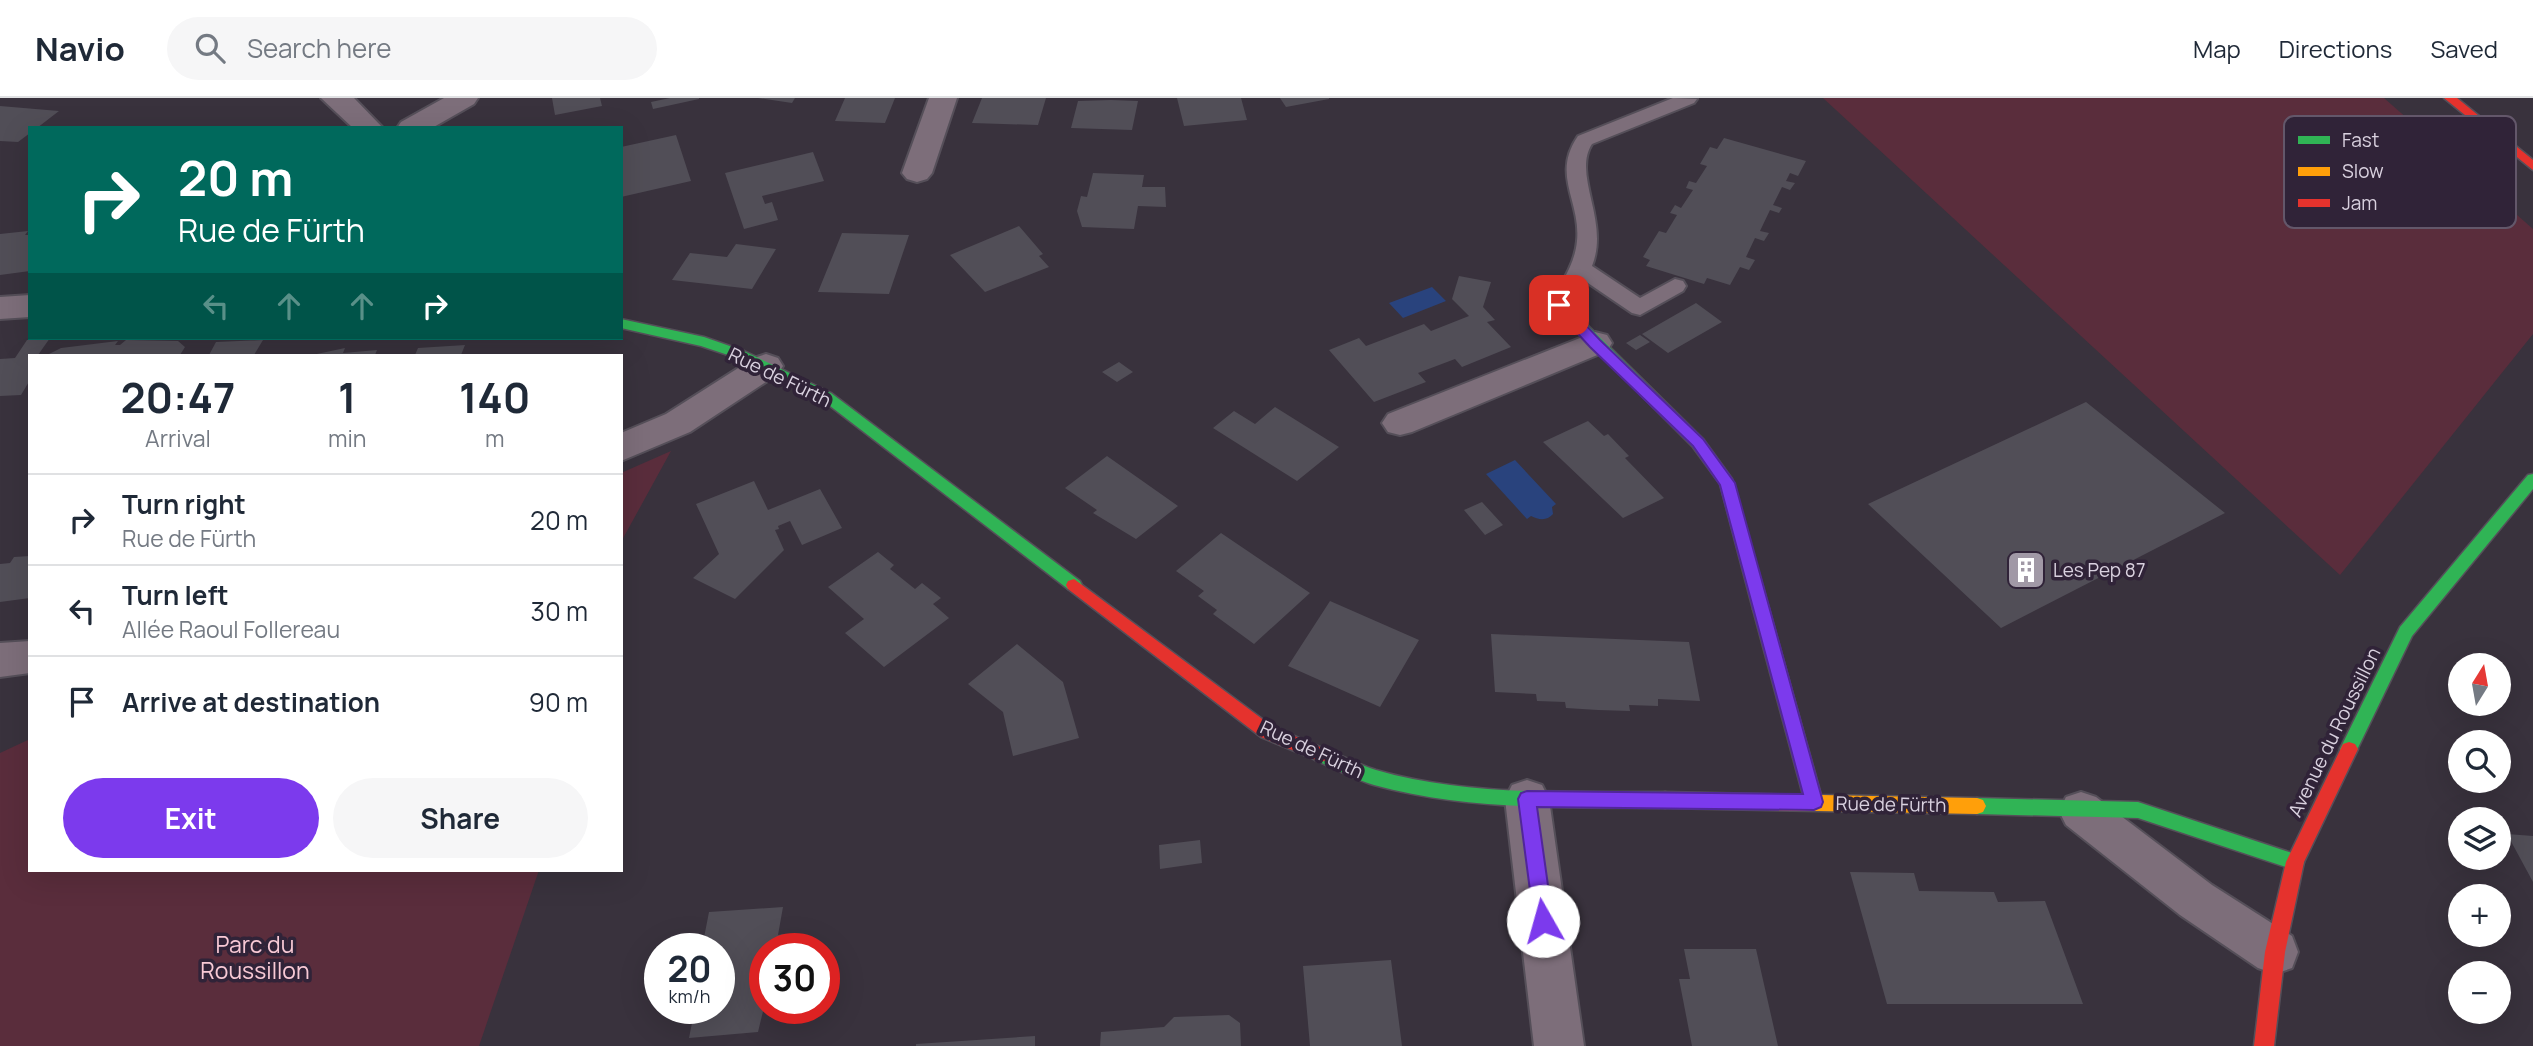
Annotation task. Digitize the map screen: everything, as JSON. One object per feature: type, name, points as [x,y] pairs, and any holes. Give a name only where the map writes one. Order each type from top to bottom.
[{"type":"street","points":[[335,98],[350,108],[367,126]]},
{"type":"street","points":[[415,126],[464,98]]},
{"type":"street","points":[[917,173],[943,98]]},
{"type":"street","points":[[2450,98],[2472,116]]},
{"type":"street","points":[[2516,151],[2532,164]]},
{"type":"street","points":[[1559,305],[1595,344],[1698,443],[1727,483],[1814,802]]},
{"type":"street","points":[[0,308],[28,306]]},
{"type":"street","name":"Rue de Fürth","points":[[623,323],[704,342],[766,366],[825,396],[1267,732],[1373,778],[1447,793],[1527,799],[1814,802],[2013,806],[2081,811],[2138,810],[2295,862]]},
{"type":"street","points":[[1400,423],[1595,344]]},
{"type":"street","points":[[623,447],[678,423],[766,366]]},
{"type":"street","name":"Avenue du Roussillon","points":[[2264,1046],[2275,952],[2295,862],[2406,632],[2533,479]]},
{"type":"street","points":[[0,660],[28,657]]},
{"type":"street","points":[[1527,799],[1559,1046]]},
{"type":"street","points":[[2081,811],[2196,900],[2275,952]]},
{"type":"lane","points":[[1559,305],[1582,269],[1589,231],[1575,164],[1576,149],[1585,140],[1687,99]]},
{"type":"lane","points":[[1582,269],[1640,308],[1675,286]]},
{"type":"green space","points":[[1823,98],[2384,98],[2404,116],[2284,116],[2284,228],[2516,228],[2516,214],[2533,229],[2533,334],[2340,575]]},
{"type":"green space","points":[[671,451],[623,538],[623,472]]},
{"type":"green space","name":"Parc du Roussillon","points":[[28,740],[28,872],[538,872],[479,1046],[0,1046],[0,753]]},
{"type":"water","points":[[1432,287],[1446,301],[1403,318],[1389,303]]},
{"type":"water","points":[[1515,460],[1556,504],[1552,507],[1553,514],[1548,518],[1531,516],[1527,519],[1486,474]]},
{"type":"building","points":[[552,98],[600,98],[602,106],[555,115]]},
{"type":"building","points":[[670,98],[699,99],[653,109],[651,102]]},
{"type":"building","points":[[758,98],[795,98],[792,103]]},
{"type":"building","points":[[845,98],[895,98],[885,123],[835,121]]},
{"type":"building","points":[[982,98],[1046,98],[1038,125],[972,123]]},
{"type":"building","points":[[1177,98],[1241,98],[1247,120],[1184,126]]},
{"type":"building","points":[[1280,98],[1329,98],[1329,99],[1286,107]]},
{"type":"building","points":[[1078,101],[1138,101],[1132,130],[1071,128]]},
{"type":"building","points":[[0,106],[59,111],[40,126],[28,126],[28,134],[18,142],[0,141]]},
{"type":"building","points":[[676,135],[691,181],[623,197],[623,147]]},
{"type":"building","points":[[1724,138],[1806,161],[1798,176],[1790,173],[1786,181],[1795,183],[1790,190],[1782,187],[1773,205],[1782,208],[1779,213],[1770,210],[1760,231],[1769,233],[1764,241],[1755,238],[1746,257],[1755,260],[1749,270],[1740,267],[1730,285],[1707,278],[1704,284],[1646,266],[1650,260],[1643,257],[1659,231],[1666,233],[1677,215],[1670,213],[1675,205],[1681,208],[1693,190],[1686,188],[1689,181],[1696,183],[1707,166],[1700,164],[1710,147],[1717,149]]},
{"type":"building","points":[[813,152],[824,181],[762,196],[765,204],[772,202],[778,220],[744,229],[725,173]]},
{"type":"building","points":[[1093,173],[1144,175],[1142,187],[1165,187],[1166,207],[1138,206],[1134,229],[1082,227],[1077,211],[1081,196],[1087,197]]},
{"type":"building","points":[[1019,226],[1043,254],[1039,256],[1049,267],[985,292],[950,255]]},
{"type":"building","points":[[28,231],[25,235],[28,235],[28,271],[0,275],[0,234]]},
{"type":"building","points":[[842,233],[909,235],[889,294],[818,292]]},
{"type":"building","points":[[736,244],[776,249],[752,289],[672,280],[690,253],[727,257]]},
{"type":"building","points":[[1459,276],[1491,282],[1483,307],[1495,320],[1487,322],[1511,347],[1462,367],[1455,359],[1418,373],[1426,382],[1374,402],[1329,350],[1359,338],[1366,346],[1424,324],[1431,331],[1469,316],[1452,299]]},
{"type":"building","points":[[1696,303],[1722,322],[1668,353],[1642,334]]},
{"type":"building","points":[[1640,335],[1650,342],[1636,350],[1626,343]]},
{"type":"building","points":[[27,340],[49,340],[39,354],[28,354],[28,383],[21,395],[0,396],[0,359],[15,358]]},
{"type":"building","points":[[126,340],[178,341],[185,347],[181,354],[49,354],[61,348],[118,341],[115,345]]},
{"type":"building","points":[[263,340],[255,354],[210,354],[216,342]]},
{"type":"building","points":[[465,345],[461,354],[415,354],[418,348]]},
{"type":"building","points":[[345,348],[343,353],[377,350],[375,354],[317,354]]},
{"type":"building","points":[[1119,362],[1133,372],[1117,382],[1102,372]]},
{"type":"building","name":"Les Pep 87","points":[[2086,402],[2225,513],[2001,628],[1868,504]]},
{"type":"building","points":[[1275,407],[1339,447],[1297,481],[1213,428],[1234,411],[1255,424]]},
{"type":"building","points":[[1588,421],[1604,436],[1608,434],[1629,456],[1625,458],[1664,498],[1623,518],[1543,442]]},
{"type":"building","points":[[1107,456],[1178,506],[1136,539],[1093,513],[1097,510],[1065,488]]},
{"type":"building","points":[[754,481],[768,510],[820,489],[842,528],[802,545],[790,521],[778,526],[779,529],[775,530],[784,550],[735,599],[693,578],[719,554],[696,504]]},
{"type":"building","points":[[1482,502],[1503,525],[1485,535],[1464,510]]},
{"type":"building","points":[[1221,533],[1310,593],[1254,644],[1213,614],[1217,610],[1198,596],[1204,591],[1176,571]]},
{"type":"building","points":[[878,552],[894,565],[890,569],[915,589],[922,583],[941,598],[933,604],[949,618],[884,667],[845,633],[864,619],[828,587]]},
{"type":"building","points":[[28,556],[28,598],[0,602],[0,564],[10,563],[14,557]]},
{"type":"building","points":[[1330,601],[1419,640],[1380,707],[1288,666]]},
{"type":"building","points":[[1491,634],[1689,642],[1700,701],[1658,699],[1658,706],[1629,705],[1630,711],[1598,710],[1566,708],[1565,702],[1537,701],[1536,694],[1495,692]]},
{"type":"building","points":[[1017,644],[1063,682],[1079,738],[1013,756],[1003,712],[968,684]]},
{"type":"building","points":[[2511,834],[2533,836],[2533,882],[2511,841]]},
{"type":"building","points":[[1200,840],[1202,863],[1160,869],[1159,845]]},
{"type":"building","points":[[1850,872],[1914,873],[1919,891],[1994,892],[1998,902],[2045,901],[2083,1004],[1887,1004]]},
{"type":"building","points":[[783,907],[778,933],[749,933],[749,1024],[760,1024],[758,1032],[689,1038],[692,1024],[735,1024],[735,933],[705,933],[709,912]]},
{"type":"building","points":[[1684,949],[1756,949],[1778,1046],[1692,1046],[1679,979],[1690,979]]},
{"type":"building","points":[[1391,960],[1402,1046],[1310,1046],[1303,966]]},
{"type":"building","points":[[1229,1015],[1240,1023],[1241,1046],[1100,1046],[1101,1032],[1164,1027],[1174,1017]]},
{"type":"building","points":[[1035,1036],[1035,1046],[916,1046],[916,1044]]},
{"type":"traffic: fast","points":[[1559,305],[1698,443],[1727,483],[1761,609]]},
{"type":"traffic: fast","points":[[623,323],[704,342],[739,354],[826,396],[1074,585]]},
{"type":"traffic: fast","points":[[2349,749],[2406,632],[2533,479]]},
{"type":"traffic: fast","points":[[1321,755],[1373,777],[1447,793],[1527,799],[1665,800]]},
{"type":"traffic: fast","points":[[1977,806],[2138,810],[2295,862]]},
{"type":"traffic: slow","points":[[1761,609],[1814,802]]},
{"type":"traffic: slow","points":[[1665,800],[1977,806]]},
{"type":"traffic: jam","points":[[2450,98],[2472,116]]},
{"type":"traffic: jam","points":[[2516,152],[2533,166]]},
{"type":"traffic: jam","points":[[1074,585],[1267,732],[1321,755]]},
{"type":"traffic: jam","points":[[2264,1046],[2275,952],[2295,862],[2349,749]]},
{"type":"place","name":"Les Pep 87","points":[[2026,570]]},
{"type":"route","points":[[1543,921],[1527,799],[1814,802],[1727,483],[1698,443],[1595,344],[1559,305]]}]
